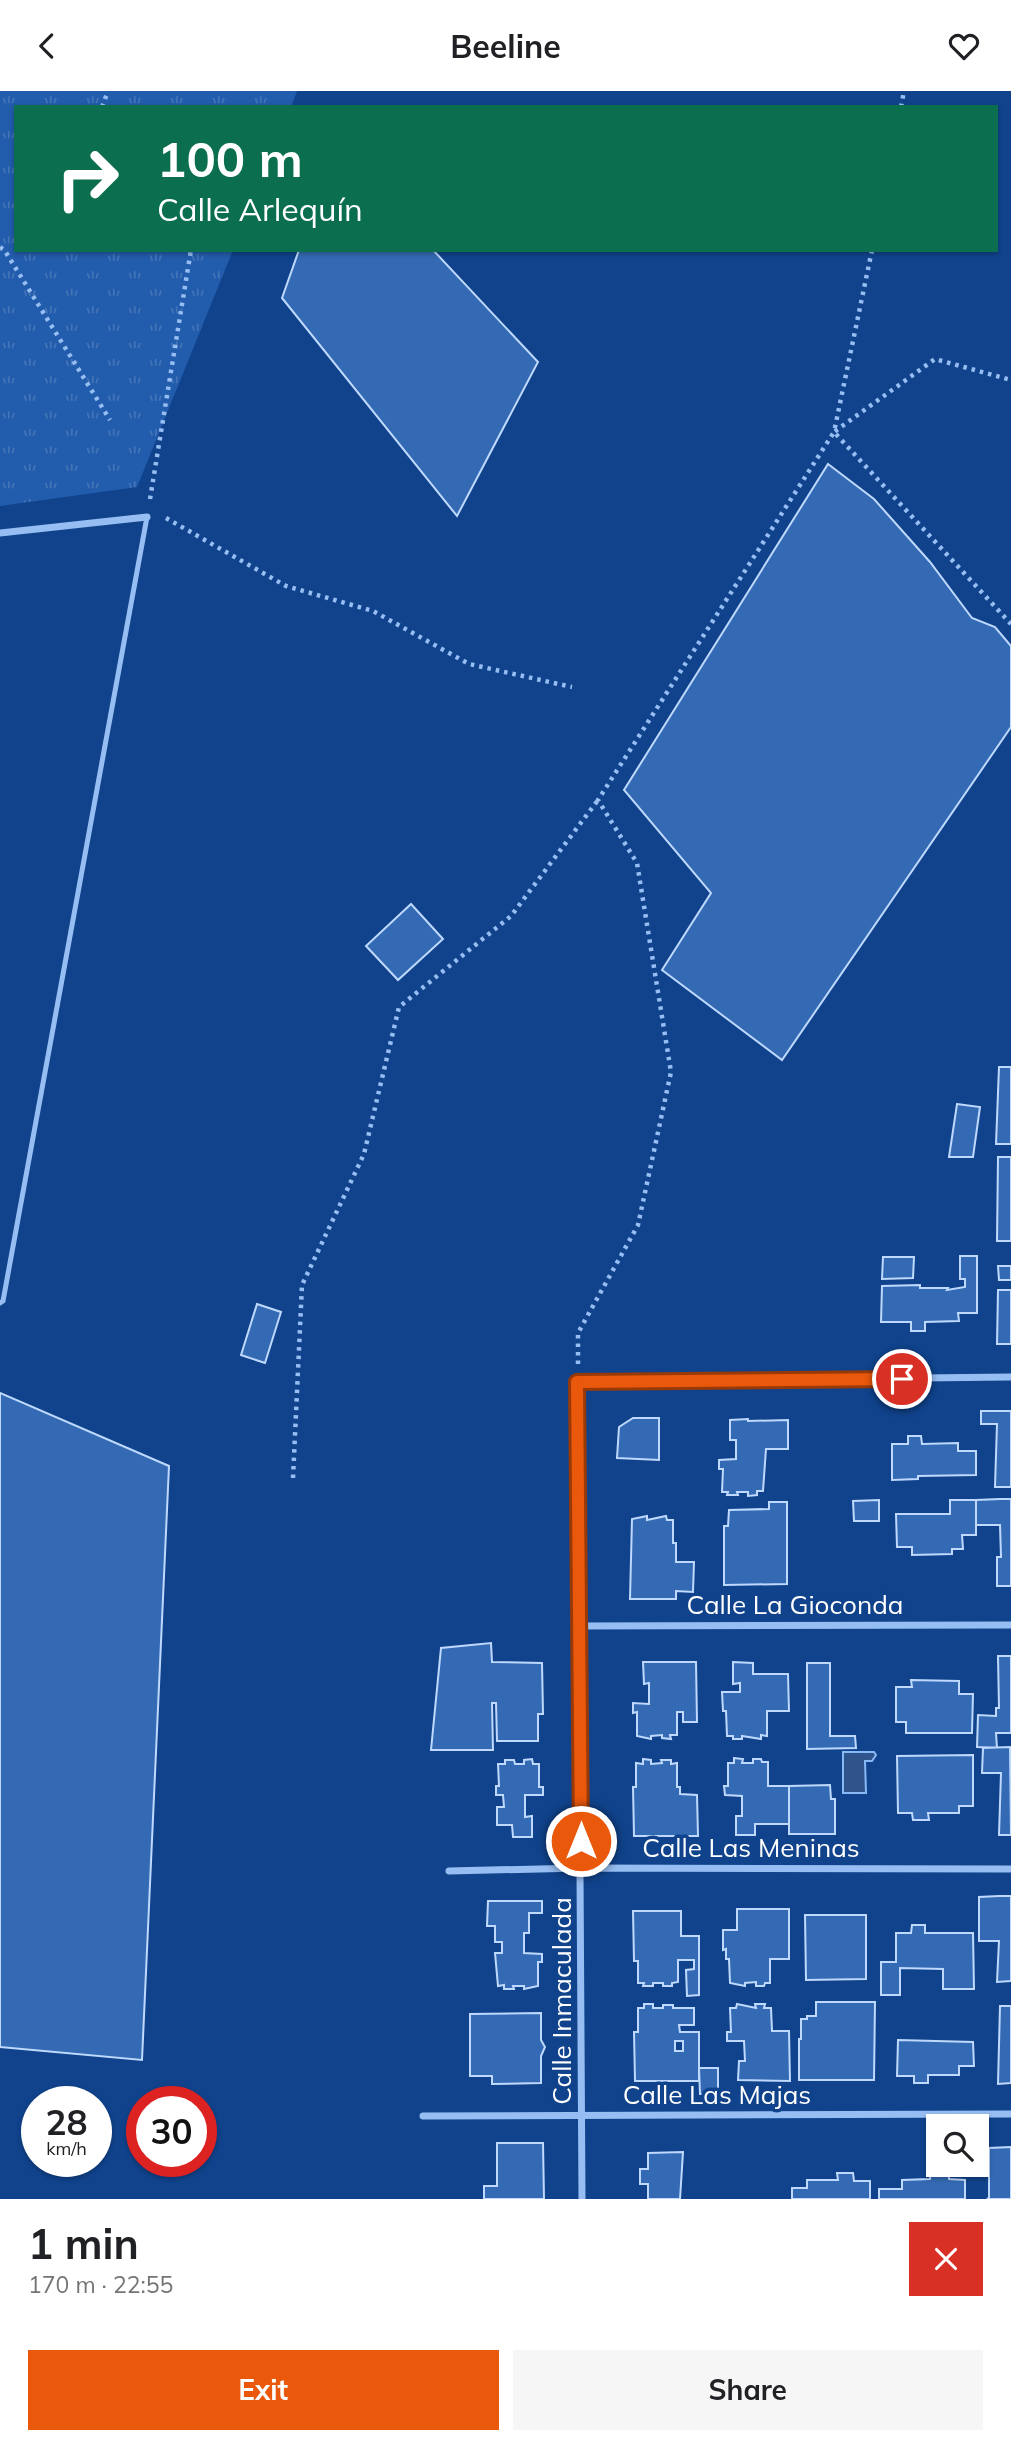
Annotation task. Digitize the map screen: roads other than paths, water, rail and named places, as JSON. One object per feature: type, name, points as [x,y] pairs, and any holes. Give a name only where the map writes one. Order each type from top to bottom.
[{"type":"street","points":[[0,533],[148,517]]},
{"type":"street","name":"Calle Inmaculada","points":[[582,2199],[577,1382],[1011,1377]]},
{"type":"street","name":"Calle La Gioconda","points":[[579,1626],[1011,1625]]},
{"type":"street","name":"Calle Las Meninas","points":[[449,1871],[581,1868],[1011,1869]]},
{"type":"street","name":"Calle Las Majas","points":[[424,2116],[1011,2114]]},
{"type":"lane","points":[[0,1303],[3,1301],[148,517]]}]
